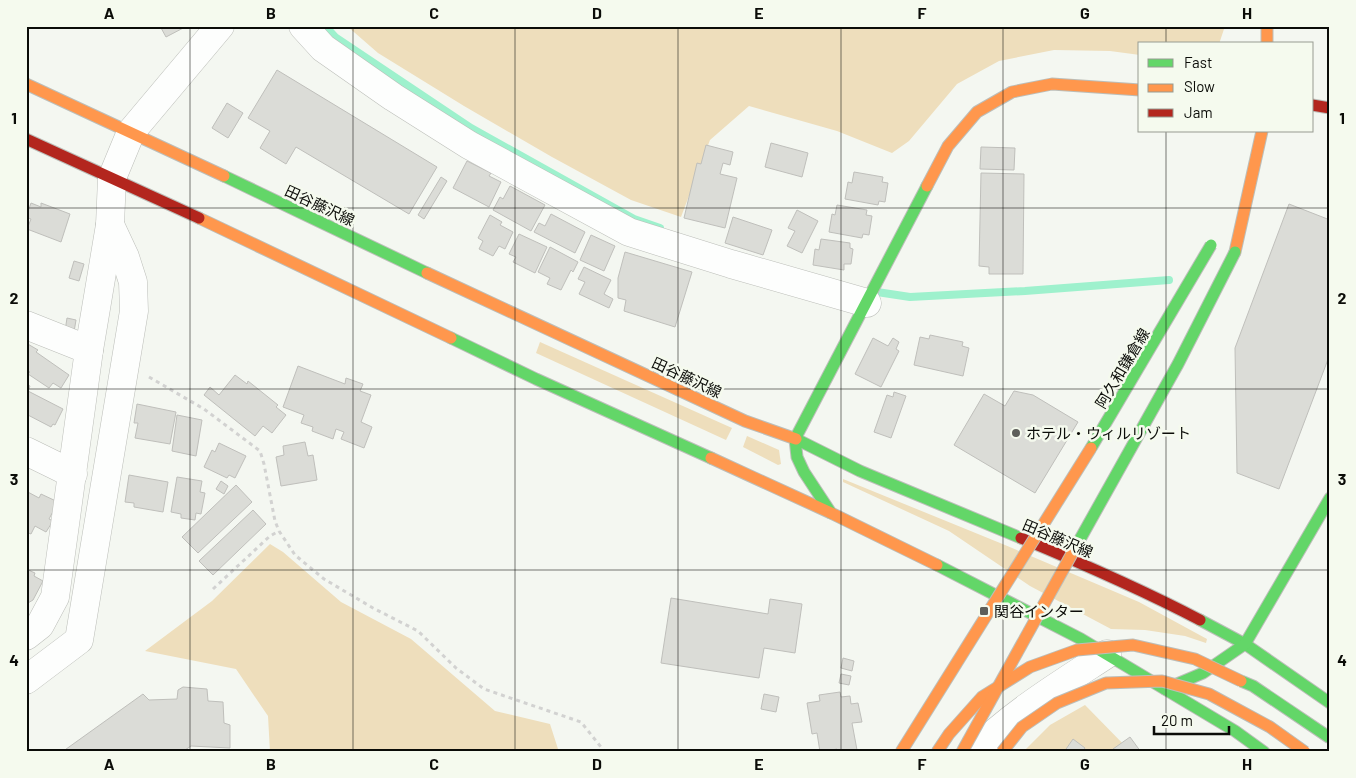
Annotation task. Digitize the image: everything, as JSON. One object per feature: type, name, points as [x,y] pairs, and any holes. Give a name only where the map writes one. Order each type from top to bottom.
[{"type":"main road","points":[[1267,26],[1267,42]]},
{"type":"main road","name":"田谷藤沢線","points":[[26,84],[542,328],[745,421],[795,439],[834,459],[895,486],[1097,570],[1160,599],[1245,644],[1330,703]]},
{"type":"main road","points":[[831,513],[796,457],[795,439],[948,146],[977,112],[1012,92],[1052,84],[1138,90]]},
{"type":"main road","points":[[1314,105],[1330,108]]},
{"type":"main road","points":[[962,752],[1178,364],[1235,252],[1262,132]]},
{"type":"main road","points":[[26,139],[248,240],[536,379],[831,513],[984,586],[1108,654],[1235,731],[1264,752]]},
{"type":"main road","points":[[1234,206],[1253,175]]},
{"type":"main road","name":"阿久和鎌倉線","points":[[901,752],[1104,427],[1214,241]]},
{"type":"main road","points":[[1165,689],[1203,673],[1245,644],[1330,498]]},
{"type":"main road","points":[[937,752],[949,734],[982,697],[1030,667],[1077,650],[1133,645],[1196,659],[1253,686],[1330,738]]},
{"type":"main road","points":[[1002,752],[1022,727],[1057,702],[1106,684],[1162,682],[1209,694],[1270,727],[1305,752]]},
{"type":"street","points":[[31,626],[55,598],[89,350],[110,225],[112,178],[131,132],[220,26]]},
{"type":"street","points":[[303,26],[323,48],[401,103],[469,145],[629,232],[740,267],[867,303]]},
{"type":"street","points":[[26,680],[79,640],[134,311],[132,282],[125,257],[110,225]]},
{"type":"street","points":[[26,325],[89,350]]},
{"type":"street","points":[[26,451],[73,474]]},
{"type":"street","points":[[974,752],[995,730],[1054,688],[1108,654]]},
{"type":"path","points":[[1233,26],[1239,26]]},
{"type":"path","points":[[124,367],[143,374],[204,408],[260,451],[274,521],[295,555],[324,579],[373,608],[418,631],[456,668],[484,689],[581,722],[605,752]]},
{"type":"path","points":[[213,589],[270,536],[279,531]]},
{"type":"shaded area","points":[[347,26],[1225,26],[1220,42],[1138,42],[1138,55],[1110,51],[1054,50],[999,61],[957,84],[909,141],[892,153],[837,131],[749,106],[710,140],[681,217],[631,200],[464,106],[378,53]]},
{"type":"shaded area","points":[[540,342],[732,428],[726,440],[536,353]]},
{"type":"shaded area","points":[[747,436],[779,450],[781,464],[778,465],[743,447]]},
{"type":"shaded area","points":[[843,479],[1139,602],[1207,639],[1206,643],[1185,636],[1145,630],[1111,629],[1030,586],[949,531],[843,482]]},
{"type":"shaded area","points":[[270,544],[283,552],[341,602],[411,639],[495,711],[550,724],[559,752],[270,752],[268,716],[236,669],[145,651],[212,601]]},
{"type":"shaded area","points":[[1085,705],[1131,752],[1023,752],[1050,725]]},
{"type":"building","points":[[160,26],[187,26],[166,37]]},
{"type":"building","points":[[277,70],[437,167],[409,214],[296,147],[286,164],[260,148],[270,131],[248,118]]},
{"type":"building","points":[[227,103],[243,113],[228,138],[212,128]]},
{"type":"building","points":[[771,143],[808,153],[802,177],[765,167]]},
{"type":"building","points":[[706,145],[733,152],[730,165],[723,163],[720,174],[737,178],[725,228],[684,218],[697,163],[701,164]]},
{"type":"building","points":[[981,147],[1015,148],[1014,170],[980,169]]},
{"type":"building","points":[[467,161],[491,173],[489,176],[501,182],[489,207],[453,188]]},
{"type":"building","points":[[854,172],[883,177],[882,182],[888,183],[885,202],[879,201],[878,205],[845,199],[848,182],[852,183]]},
{"type":"building","points":[[981,173],[1024,174],[1023,274],[989,274],[989,267],[979,266]]},
{"type":"building","points":[[441,177],[447,181],[424,219],[418,215]]},
{"type":"building","points":[[510,186],[545,205],[531,231],[493,210],[500,197],[503,199]]},
{"type":"building","points":[[31,203],[41,207],[41,203],[70,214],[61,242],[27,229],[31,219],[26,217]]},
{"type":"building","points":[[1289,204],[1330,220],[1330,354],[1279,489],[1237,473],[1235,348]]},
{"type":"building","points":[[837,205],[867,210],[866,215],[872,216],[869,235],[863,234],[862,238],[829,232],[832,214],[835,215]]},
{"type":"building","points":[[797,210],[818,221],[802,253],[787,246],[795,231],[788,228]]},
{"type":"building","points":[[551,214],[585,232],[575,253],[534,232],[539,223],[545,226]]},
{"type":"building","points":[[490,215],[502,222],[500,225],[513,232],[505,249],[499,246],[493,256],[479,249],[483,241],[478,238]]},
{"type":"building","points":[[733,217],[772,230],[763,255],[725,243]]},
{"type":"building","points":[[519,234],[547,247],[535,273],[513,262],[516,257],[509,254]]},
{"type":"building","points":[[591,235],[615,246],[604,271],[580,260]]},
{"type":"building","points":[[821,239],[850,243],[850,248],[853,249],[851,264],[844,264],[844,270],[813,265],[815,249],[819,250]]},
{"type":"building","points":[[550,247],[578,262],[573,272],[571,270],[561,290],[547,284],[550,278],[538,272]]},
{"type":"building","points":[[625,252],[692,272],[675,327],[624,311],[626,300],[618,298],[618,278]]},
{"type":"building","points":[[74,261],[84,264],[79,281],[69,278]]},
{"type":"building","points":[[584,267],[611,280],[604,294],[613,299],[609,308],[579,294],[585,282],[578,279]]},
{"type":"building","points":[[67,318],[76,320],[74,332],[65,331]]},
{"type":"building","points":[[930,335],[963,342],[962,346],[969,348],[963,376],[914,365],[920,337],[929,339]]},
{"type":"building","points":[[873,338],[888,346],[893,338],[899,342],[896,349],[899,351],[881,387],[855,374]]},
{"type":"building","points":[[26,343],[38,350],[36,352],[69,375],[61,388],[53,383],[49,388],[28,374],[30,372],[26,369]]},
{"type":"building","points":[[298,366],[345,384],[346,378],[363,384],[360,391],[371,395],[361,422],[372,427],[364,448],[341,439],[344,432],[336,429],[333,439],[312,431],[313,427],[301,423],[304,415],[283,407]]},
{"type":"building","points":[[235,375],[247,384],[248,381],[278,405],[276,407],[286,415],[272,433],[263,426],[255,436],[204,395],[210,387],[219,395]]},
{"type":"building","points":[[26,384],[30,386],[28,391],[63,409],[55,425],[53,424],[51,427],[26,414]]},
{"type":"building","name":"ホテル・ウィルリゾート","points":[[1014,391],[1033,395],[1078,422],[1035,493],[954,445],[984,394],[1005,406]]},
{"type":"building","points":[[894,392],[906,396],[891,438],[874,432],[887,395],[893,397]]},
{"type":"building","points":[[137,404],[176,412],[170,444],[135,438],[138,423],[134,423]]},
{"type":"building","points":[[177,415],[202,420],[196,456],[172,451]]},
{"type":"building","points":[[305,442],[308,456],[313,455],[317,480],[281,486],[276,457],[284,455],[283,446]]},
{"type":"building","points":[[219,443],[246,456],[235,478],[229,475],[227,478],[204,467],[212,450],[215,452]]},
{"type":"building","points":[[129,475],[168,482],[163,512],[134,507],[134,503],[125,502]]},
{"type":"building","points":[[177,477],[202,481],[200,492],[205,493],[201,514],[196,513],[195,520],[181,518],[181,514],[171,512]]},
{"type":"building","points":[[221,481],[228,486],[224,494],[216,489]]},
{"type":"building","points":[[236,485],[252,502],[198,553],[182,537]]},
{"type":"building","points":[[26,491],[39,498],[41,494],[58,502],[49,519],[53,521],[46,532],[35,526],[31,534],[26,532]]},
{"type":"building","points":[[253,510],[266,524],[213,575],[199,561]]},
{"type":"building","points":[[26,569],[35,573],[34,576],[43,581],[33,600],[28,603],[26,602]]},
{"type":"building","points":[[671,598],[768,614],[770,599],[802,604],[795,653],[764,648],[759,678],[661,663]]},
{"type":"building","points":[[843,658],[854,661],[852,671],[841,668]]},
{"type":"building","points":[[841,674],[851,676],[849,685],[839,683]]},
{"type":"building","points":[[183,687],[207,689],[208,701],[223,702],[224,723],[230,725],[230,748],[191,746],[182,752],[62,752],[143,694],[149,700],[177,699],[178,690]]},
{"type":"building","points":[[840,692],[841,697],[850,696],[851,704],[858,703],[862,722],[852,723],[857,750],[837,752],[837,749],[820,752],[817,733],[812,734],[807,703],[820,701],[819,695]]},
{"type":"building","points":[[764,694],[779,697],[776,712],[761,709]]},
{"type":"building","points":[[1130,737],[1141,752],[1115,752],[1113,749]]},
{"type":"building","points":[[1073,739],[1085,748],[1082,752],[1064,752]]},
{"type":"waterway","points":[[325,26],[335,37],[471,128],[634,219],[660,228]]},
{"type":"waterway","points":[[877,292],[910,297],[1025,291],[1169,280]]},
{"type":"traffic: fast","points":[[224,176],[427,273]]},
{"type":"traffic: fast","points":[[831,513],[804,472],[797,457],[795,439],[927,186]]},
{"type":"traffic: fast","points":[[1091,448],[1211,245]]},
{"type":"traffic: fast","points":[[1074,550],[1178,364],[1235,252]]},
{"type":"traffic: fast","points":[[451,338],[536,379],[711,458]]},
{"type":"traffic: fast","points":[[796,439],[860,471],[1021,538]]},
{"type":"traffic: fast","points":[[1165,689],[1203,673],[1245,644],[1330,498]]},
{"type":"traffic: fast","points":[[937,565],[1081,639],[1235,731],[1264,752]]},
{"type":"traffic: fast","points":[[1200,620],[1245,644],[1330,703]]},
{"type":"traffic: fast","points":[[1241,681],[1253,686],[1330,738]]},
{"type":"traffic: slow","points":[[1267,26],[1267,42]]},
{"type":"traffic: slow","points":[[26,84],[224,176]]},
{"type":"traffic: slow","points":[[927,186],[948,146],[977,112],[1012,92],[1052,84],[1138,90]]},
{"type":"traffic: slow","points":[[1235,252],[1262,132]]},
{"type":"traffic: slow","points":[[199,218],[451,338]]},
{"type":"traffic: slow","points":[[427,273],[745,421],[796,439]]},
{"type":"traffic: slow","points":[[901,752],[1091,448]]},
{"type":"traffic: slow","points":[[711,458],[831,513],[937,565]]},
{"type":"traffic: slow","points":[[962,752],[1074,550]]},
{"type":"traffic: slow","points":[[937,752],[949,734],[982,697],[1030,667],[1077,650],[1133,645],[1195,659],[1241,681]]},
{"type":"traffic: slow","points":[[1002,752],[1022,727],[1057,703],[1106,683],[1162,681],[1209,694],[1270,727],[1305,752]]},
{"type":"traffic: jam","points":[[1314,105],[1330,108]]},
{"type":"traffic: jam","points":[[26,139],[199,218]]},
{"type":"traffic: jam","points":[[1021,538],[1111,577],[1200,620]]},
{"type":"place","name":"ホテル・ウィルリゾート","points":[[1016,433]]},
{"type":"place","name":"関谷インター","points":[[984,611]]}]
